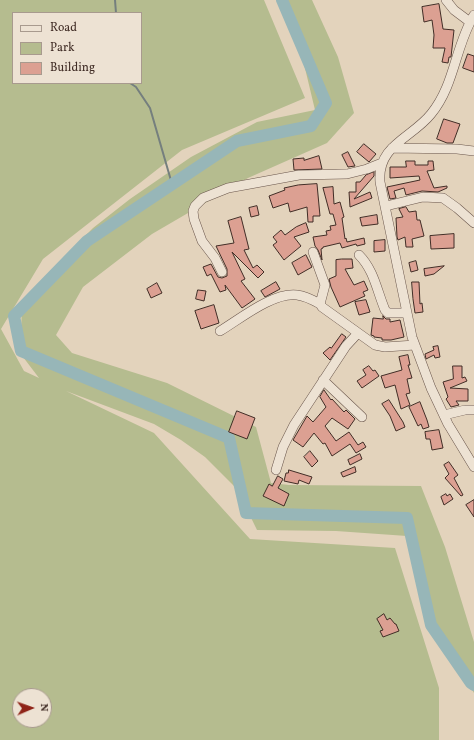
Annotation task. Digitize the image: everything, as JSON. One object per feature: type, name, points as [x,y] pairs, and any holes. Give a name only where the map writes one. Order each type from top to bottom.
[{"type":"street","points":[[446,0],[454,10],[472,19],[467,27],[452,75],[438,105],[430,116],[392,148],[382,162],[379,171],[407,313],[415,345],[430,388],[444,416],[474,468]]},
{"type":"street","points":[[392,148],[457,149],[474,151]]},
{"type":"street","points":[[222,272],[215,258],[202,241],[194,219],[193,211],[195,206],[203,198],[228,188],[299,175],[347,174],[367,169],[382,162]]},
{"type":"street","points":[[386,206],[423,197],[443,198],[458,208],[474,223]]},
{"type":"street","points":[[313,252],[325,285],[320,304]]},
{"type":"street","points":[[359,255],[364,260],[374,280],[385,310],[388,313],[407,313]]},
{"type":"street","points":[[220,331],[274,298],[292,294],[320,304],[322,307],[375,345],[385,347],[415,345]]},
{"type":"street","points":[[276,470],[283,447],[294,424],[346,346],[358,333]]},
{"type":"street","points":[[323,380],[362,417]]},
{"type":"street","points":[[444,416],[465,410],[474,410]]},
{"type":"green space","points":[[0,0],[264,0],[305,98],[182,150],[43,259],[1,329],[24,371],[39,378],[20,353],[22,308],[72,249],[93,228],[130,199],[191,157],[257,122],[315,110],[298,39],[278,0],[312,0],[338,57],[354,113],[327,143],[248,178],[152,234],[83,287],[56,335],[72,353],[167,383],[256,427],[271,483],[289,485],[421,486],[445,547],[474,642],[474,693],[425,613],[407,536],[336,531],[257,530],[237,489],[205,457],[181,440],[154,424],[66,391],[154,433],[250,539],[395,548],[439,688],[439,740],[0,740]]},
{"type":"building","points":[[439,4],[443,29],[454,30],[451,57],[449,57],[448,63],[442,62],[445,48],[433,48],[434,35],[432,20],[424,22],[422,7]]},
{"type":"building","points":[[468,54],[474,56],[474,72],[463,68]]},
{"type":"building","points":[[444,119],[460,124],[453,143],[447,143],[437,139]]},
{"type":"building","points":[[364,144],[376,154],[369,162],[357,152]]},
{"type":"building","points":[[348,152],[355,166],[348,167],[342,155]]},
{"type":"building","points":[[319,156],[322,169],[294,170],[293,159],[304,158],[304,160]]},
{"type":"building","points":[[406,161],[415,161],[415,165],[428,165],[428,161],[433,161],[434,170],[427,171],[434,188],[447,186],[447,188],[438,192],[422,191],[406,195],[404,188],[394,191],[396,198],[390,199],[387,187],[420,180],[419,176],[390,178],[390,167],[406,167]]},
{"type":"building","points":[[374,172],[374,176],[354,199],[370,192],[372,198],[350,207],[349,192],[356,192],[356,182],[360,182],[366,175]]},
{"type":"building","points":[[317,184],[320,216],[313,216],[313,222],[308,222],[307,207],[290,212],[288,203],[273,208],[269,196],[285,190],[284,188],[298,185]]},
{"type":"building","points":[[333,187],[334,204],[340,202],[344,217],[342,218],[345,239],[346,238],[347,242],[364,238],[365,244],[357,246],[356,244],[342,248],[340,243],[323,247],[321,249],[322,260],[315,246],[313,237],[327,235],[326,231],[331,230],[330,226],[336,225],[333,214],[330,214],[323,188]]},
{"type":"building","points":[[257,206],[259,215],[251,217],[249,208]]},
{"type":"building","points":[[406,207],[409,212],[416,211],[417,220],[420,220],[424,236],[412,239],[413,247],[406,247],[405,237],[398,240],[397,237],[396,218],[403,217],[399,209]]},
{"type":"building","points":[[377,215],[378,224],[362,226],[360,218]]},
{"type":"building","points":[[241,217],[249,249],[244,250],[253,268],[257,265],[264,272],[258,278],[232,252],[245,279],[241,281],[255,299],[242,308],[225,285],[226,290],[220,292],[211,274],[207,276],[203,267],[211,264],[218,277],[222,278],[227,276],[227,269],[216,246],[234,243],[228,221]]},
{"type":"building","points":[[306,223],[309,232],[294,237],[301,246],[284,260],[273,245],[277,242],[273,237],[281,230],[285,235],[296,227]]},
{"type":"building","points":[[454,234],[454,248],[431,249],[430,236]]},
{"type":"building","points":[[385,240],[385,251],[374,252],[374,241]]},
{"type":"building","points":[[306,255],[312,267],[298,275],[292,263]]},
{"type":"building","points":[[352,259],[353,268],[345,269],[354,285],[364,281],[368,290],[363,292],[365,296],[340,307],[329,279],[336,276],[336,260]]},
{"type":"building","points":[[416,261],[418,270],[411,272],[409,263]]},
{"type":"building","points":[[444,266],[434,274],[425,276],[424,269]]},
{"type":"building","points":[[276,282],[280,289],[265,297],[261,291]]},
{"type":"building","points":[[412,282],[419,282],[420,304],[422,303],[423,312],[415,313]]},
{"type":"building","points":[[157,283],[162,293],[151,298],[147,289]]},
{"type":"building","points":[[198,290],[206,291],[204,301],[196,299]]},
{"type":"building","points":[[366,300],[370,312],[359,315],[355,302]]},
{"type":"building","points":[[214,305],[219,323],[201,329],[195,311]]},
{"type":"building","points":[[383,316],[386,319],[390,319],[390,322],[400,320],[404,337],[391,340],[382,340],[382,338],[371,335],[373,318],[383,319]]},
{"type":"building","points":[[342,334],[346,337],[330,360],[323,353],[330,347],[331,348]]},
{"type":"building","points":[[438,346],[440,357],[435,358],[434,355],[426,359],[425,354],[434,350],[433,347]]},
{"type":"building","points":[[408,355],[410,365],[408,365],[412,378],[407,379],[410,393],[406,394],[410,405],[401,409],[395,385],[385,388],[381,376],[402,370],[399,357]]},
{"type":"building","points":[[369,366],[373,371],[375,370],[379,376],[362,388],[357,381],[366,375],[363,370]]},
{"type":"building","points":[[453,366],[462,366],[462,378],[465,377],[467,381],[450,388],[468,389],[468,401],[456,401],[459,405],[451,407],[446,399],[448,397],[443,382],[453,379]]},
{"type":"building","points":[[324,390],[331,400],[332,399],[344,412],[346,410],[355,419],[348,429],[332,418],[325,426],[336,441],[349,432],[358,445],[363,442],[366,447],[356,453],[350,444],[332,456],[325,443],[323,444],[314,433],[303,447],[293,440],[307,416],[313,422],[326,407],[320,397]]},
{"type":"building","points":[[389,400],[405,427],[396,431],[390,416],[382,404]]},
{"type":"building","points":[[420,402],[429,427],[423,429],[421,424],[418,426],[409,407]]},
{"type":"building","points":[[237,411],[255,418],[247,439],[229,432]]},
{"type":"building","points":[[439,430],[443,448],[432,450],[430,439],[426,439],[425,432]]},
{"type":"building","points":[[310,451],[318,461],[312,467],[304,457]]},
{"type":"building","points":[[360,454],[362,459],[350,465],[348,460]]},
{"type":"building","points":[[449,462],[458,475],[454,478],[463,495],[461,496],[445,478],[449,474],[444,465]]},
{"type":"building","points":[[355,467],[356,472],[343,477],[341,473]]},
{"type":"building","points":[[289,470],[312,477],[309,484],[299,480],[298,484],[284,481],[286,473],[288,473]]},
{"type":"building","points":[[278,476],[283,479],[278,488],[289,494],[284,506],[263,496],[269,484],[272,486]]},
{"type":"building","points":[[446,494],[447,496],[450,494],[453,499],[444,505],[441,497]]},
{"type":"building","points":[[474,500],[474,517],[466,505]]},
{"type":"building","points":[[384,614],[387,620],[390,618],[396,624],[399,631],[383,637],[380,631],[383,630],[377,619]]},
{"type":"waterway","points":[[115,0],[116,12]]},
{"type":"waterway","points":[[282,0],[326,103],[311,126],[237,141],[87,241],[14,316],[21,351],[229,438],[246,513],[407,518],[431,625],[471,683],[474,685]]},
{"type":"waterway","points":[[132,84],[136,87],[150,108],[172,184]]}]
